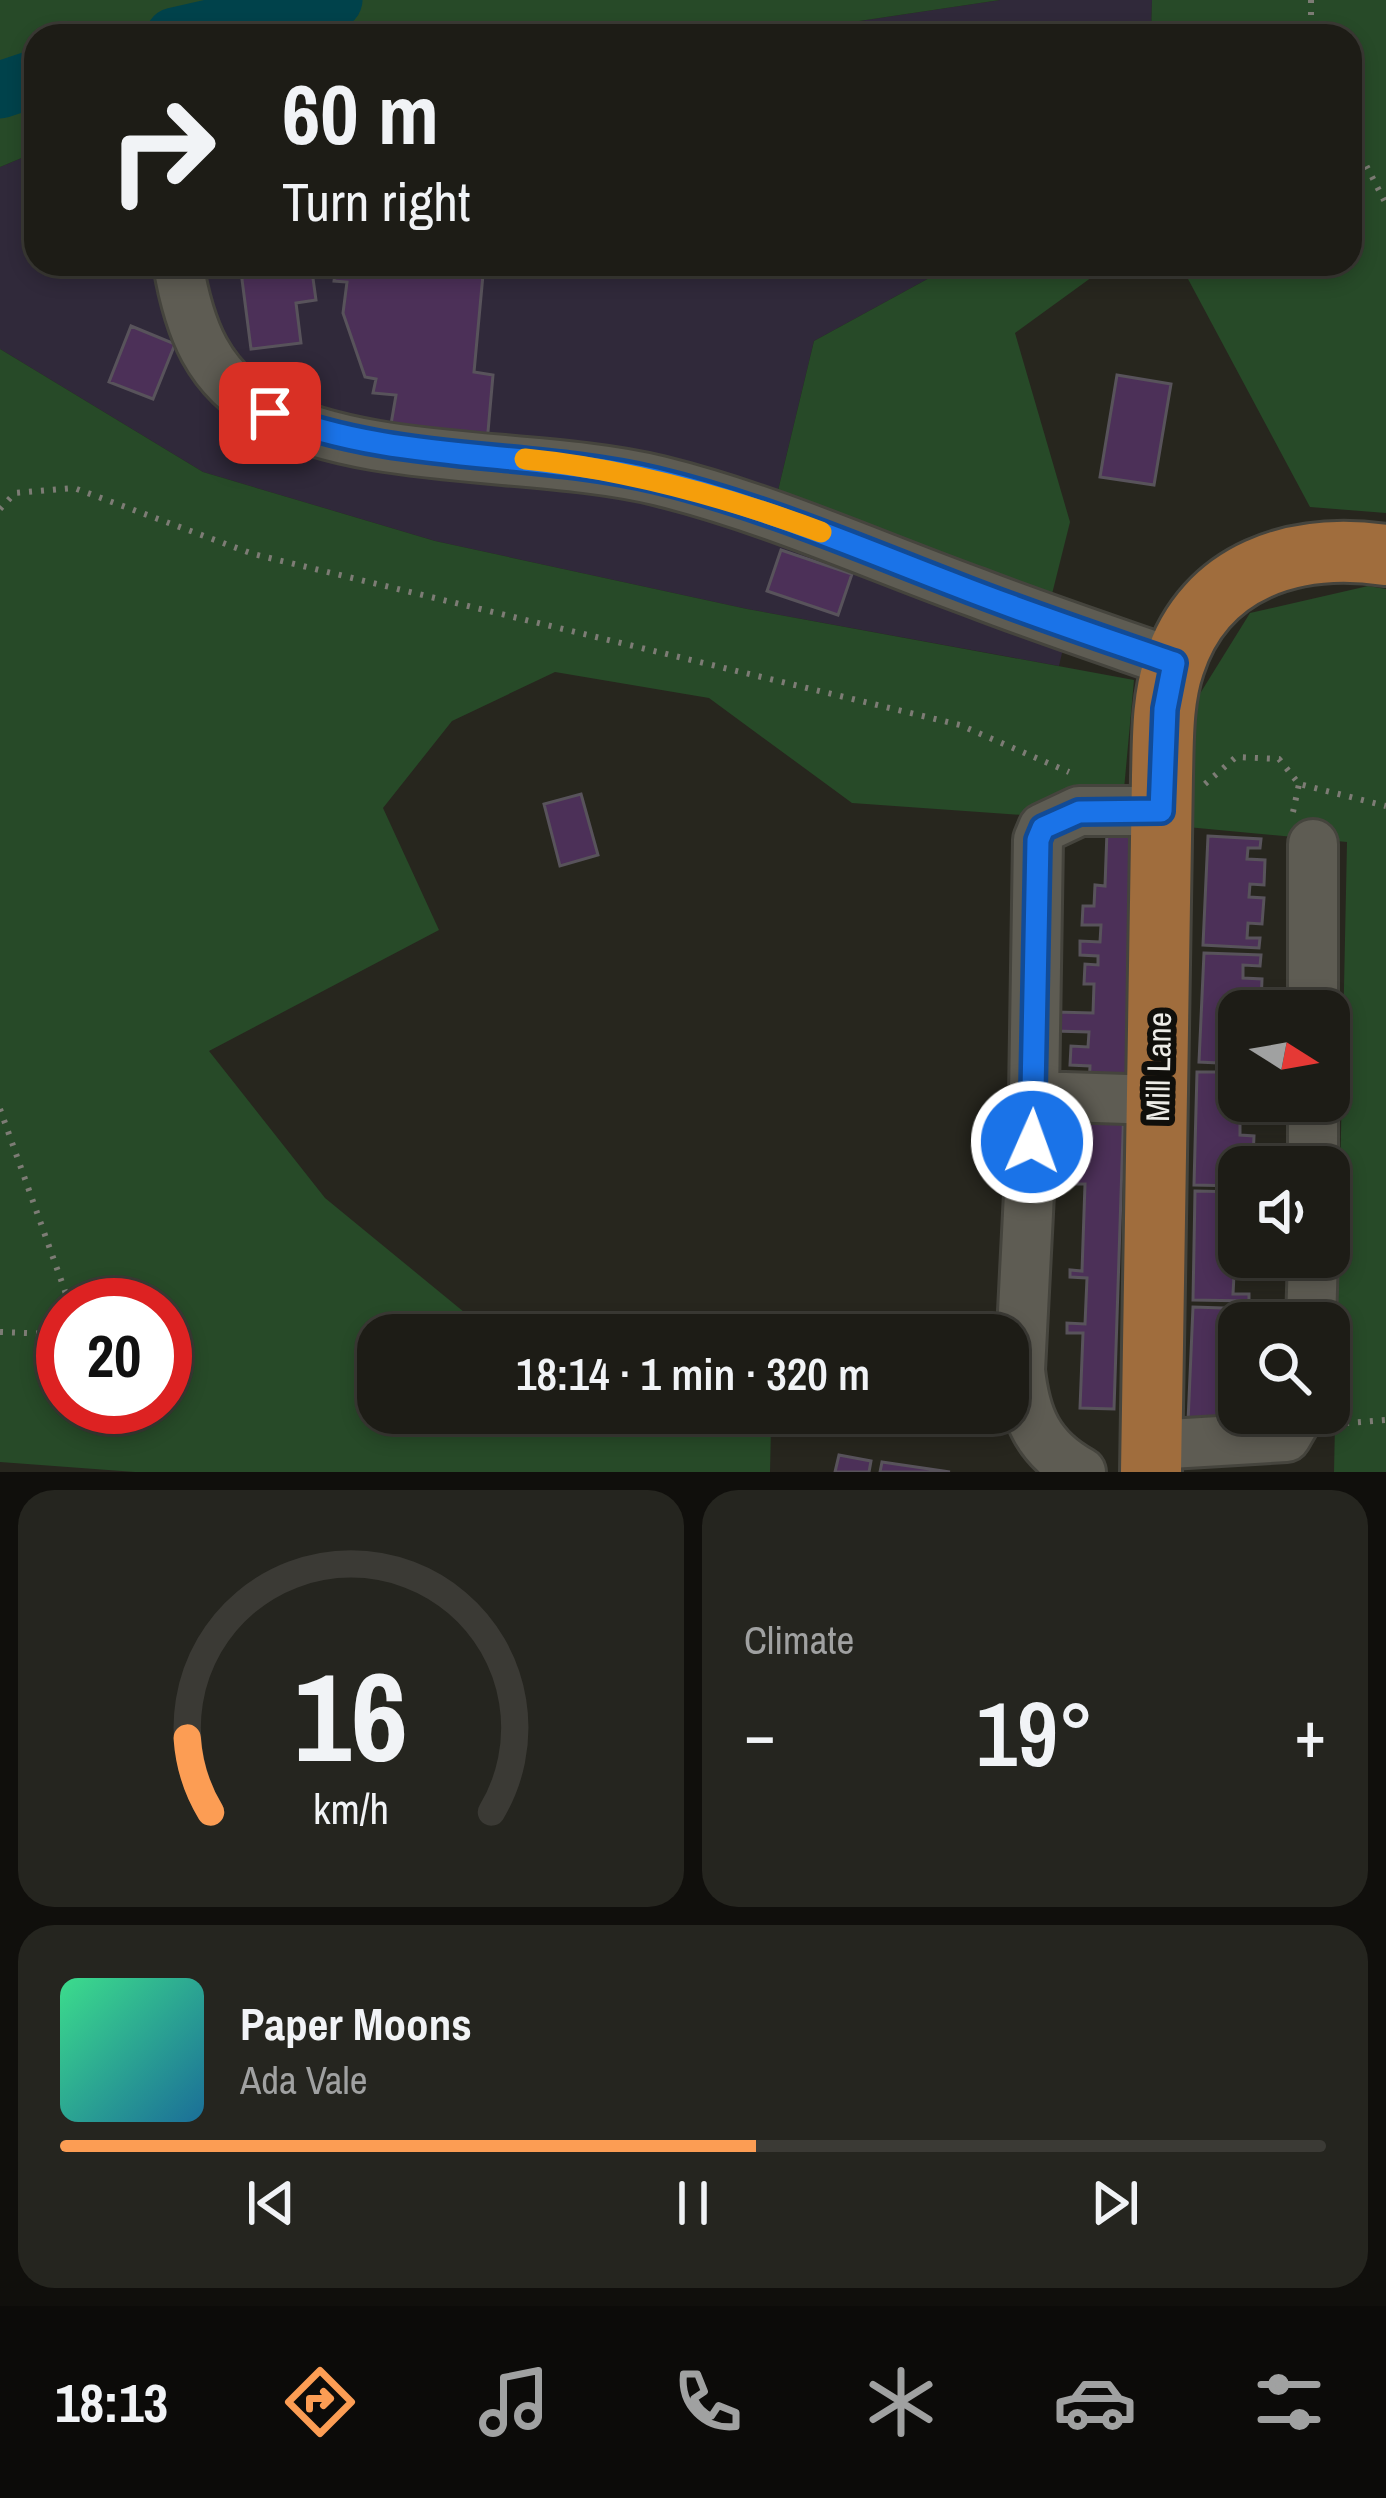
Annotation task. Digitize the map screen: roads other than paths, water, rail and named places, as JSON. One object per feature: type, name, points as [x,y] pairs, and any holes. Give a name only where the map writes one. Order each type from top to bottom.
[{"type":"main road","points":[[1174,663],[1193,625],[1254,569],[1299,551],[1386,555]]},
{"type":"main road","name":"Mill Lane","points":[[1152,1458],[1161,811],[1165,709],[1174,663]]},
{"type":"street","points":[[180,276],[186,312],[214,369],[240,394],[302,426],[372,443],[606,468],[667,483],[815,530],[1174,663]]},
{"type":"street","points":[[1081,1472],[1046,1448],[1024,1410],[1020,1370],[1034,1096],[1038,840],[1043,828],[1079,812],[1161,811]]},
{"type":"street","points":[[1313,844],[1313,990]]},
{"type":"street","points":[[1034,1096],[1157,1100]]},
{"type":"street","points":[[1152,1458],[1288,1434]]},
{"type":"waterway","points":[[227,24],[334,0]]},
{"type":"waterway","points":[[0,90],[24,82]]}]
